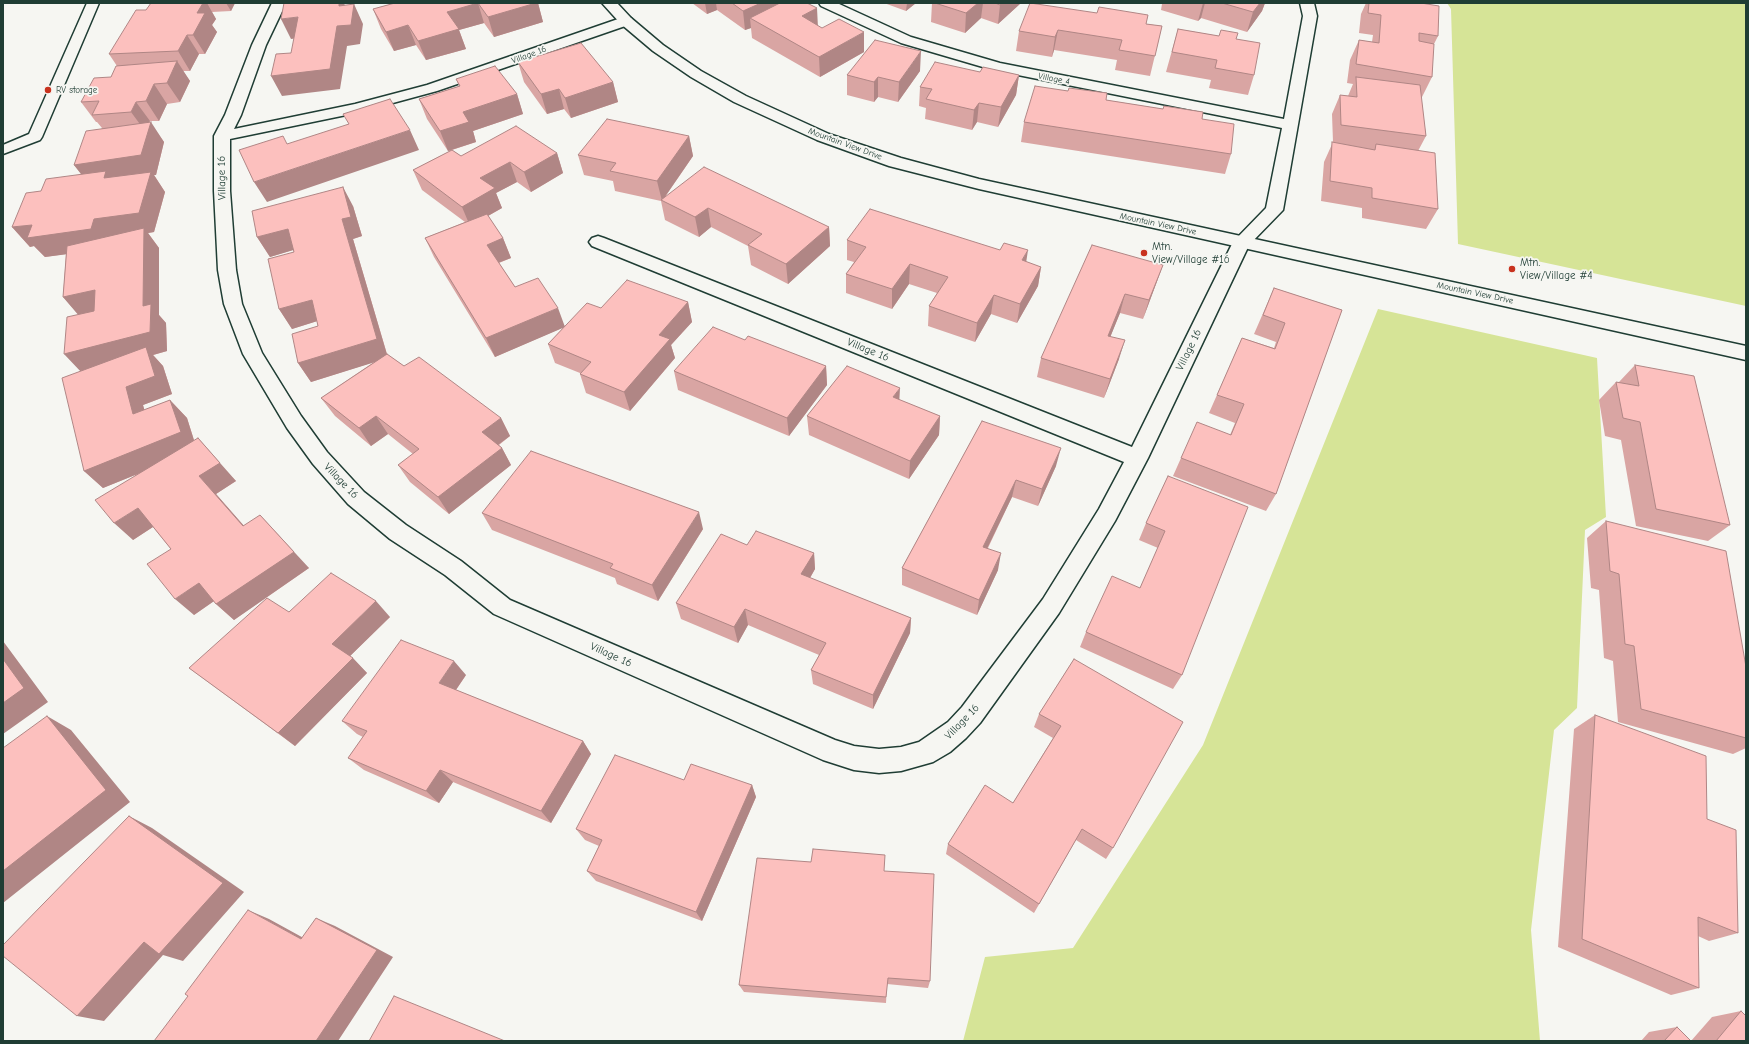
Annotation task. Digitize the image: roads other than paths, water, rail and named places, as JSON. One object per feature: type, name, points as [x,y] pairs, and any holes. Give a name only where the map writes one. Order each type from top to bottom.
[{"type":"street","name":"Village 16","points":[[279,3],[259,45],[233,115],[222,136],[222,191],[227,270],[233,304],[253,354],[294,422],[320,458],[356,498],[398,532],[453,568],[502,607],[832,751],[854,758],[879,761],[901,759],[924,753],[941,744],[958,730],[989,692],[1051,606],[1081,559],[1137,458],[1242,242]]},
{"type":"street","name":"Mountain View Drive","points":[[609,3],[626,21],[676,61],[740,99],[793,125],[856,149],[951,177],[1746,353]]},
{"type":"street","name":"Village 4","points":[[826,3],[906,40],[991,65],[1291,125]]},
{"type":"street","points":[[1242,242],[1274,210],[1291,125],[1310,16],[1307,3]]},
{"type":"street","name":"Village 16","points":[[222,136],[356,108],[417,92],[467,77],[626,21]]},
{"type":"street","name":"Village 16","points":[[598,242],[1137,458]]},
{"type":"lane","points":[[3,150],[36,137],[93,3]]},
{"type":"place","name":"RV storage","points":[[48,90]]},
{"type":"place","name":"Mtn. View/Village #16","points":[[1144,253]]},
{"type":"place","name":"Mtn. View/Village #4","points":[[1512,269]]}]
